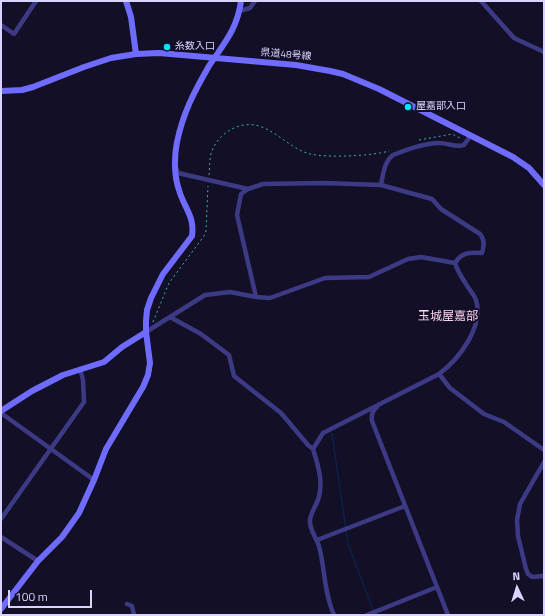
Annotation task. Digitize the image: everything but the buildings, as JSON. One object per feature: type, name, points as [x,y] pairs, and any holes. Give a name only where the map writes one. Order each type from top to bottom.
[{"type":"street","points":[[1,25],[14,34],[36,1]]},
{"type":"street","points":[[126,1],[131,17],[136,54]]},
{"type":"street","points":[[1,609],[38,561],[62,537],[79,513],[106,449],[143,387],[148,375],[150,363],[146,332],[147,310],[154,291],[163,274],[192,236],[193,224],[191,216],[182,200],[176,180],[176,146],[185,110],[214,58],[231,33],[239,12],[241,1]]},
{"type":"street","points":[[239,12],[250,8],[255,1]]},
{"type":"street","points":[[481,1],[514,38],[544,52]]},
{"type":"street","name":"県道48号線","points":[[1,91],[22,90],[33,87],[102,60],[136,54],[159,53],[308,66],[343,74],[379,89],[471,135],[519,161],[533,172],[544,186]]},
{"type":"street","points":[[381,185],[387,163],[389,158],[393,155],[422,145],[440,143],[459,147],[464,145],[471,135]]},
{"type":"street","points":[[176,168],[178,173],[248,188],[263,184],[324,183],[381,185],[432,199],[441,209],[483,237],[484,242],[482,253],[465,253],[455,263]]},
{"type":"street","points":[[248,188],[242,194],[237,215],[256,297]]},
{"type":"street","points":[[94,480],[50,450],[2,410],[32,391],[64,375],[104,362],[122,347],[205,295],[230,292],[270,298],[325,278],[369,277],[408,259],[422,257],[455,263]]},
{"type":"street","points":[[313,449],[323,433],[439,374],[458,355],[469,341],[475,329],[477,314],[476,300],[458,271],[455,263]]},
{"type":"street","points":[[170,317],[202,334],[229,355],[234,376],[281,413],[313,449],[320,471],[321,488],[310,521],[311,530],[317,540],[322,558],[327,594],[334,615]]},
{"type":"street","points":[[1,519],[84,402],[83,380],[80,370]]},
{"type":"street","points":[[439,374],[450,388],[484,414],[504,422],[544,450]]},
{"type":"street","points":[[382,404],[374,410],[371,415],[372,421],[448,615]]},
{"type":"street","points":[[544,462],[520,504],[517,520],[518,536],[528,574],[532,577],[544,576]]},
{"type":"street","points":[[317,540],[405,506]]},
{"type":"street","points":[[1,537],[38,561]]},
{"type":"street","points":[[369,614],[437,587]]},
{"type":"street","points":[[127,604],[132,606],[134,615]]},
{"type":"waterway","points":[[332,434],[348,544],[375,615]]},
{"type":"place","name":"糸数入口","points":[[167,47]]},
{"type":"place","name":"屋嘉部入口","points":[[408,107]]},
{"type":"district","name":"玉城屋嘉部","points":[[448,317]]}]
